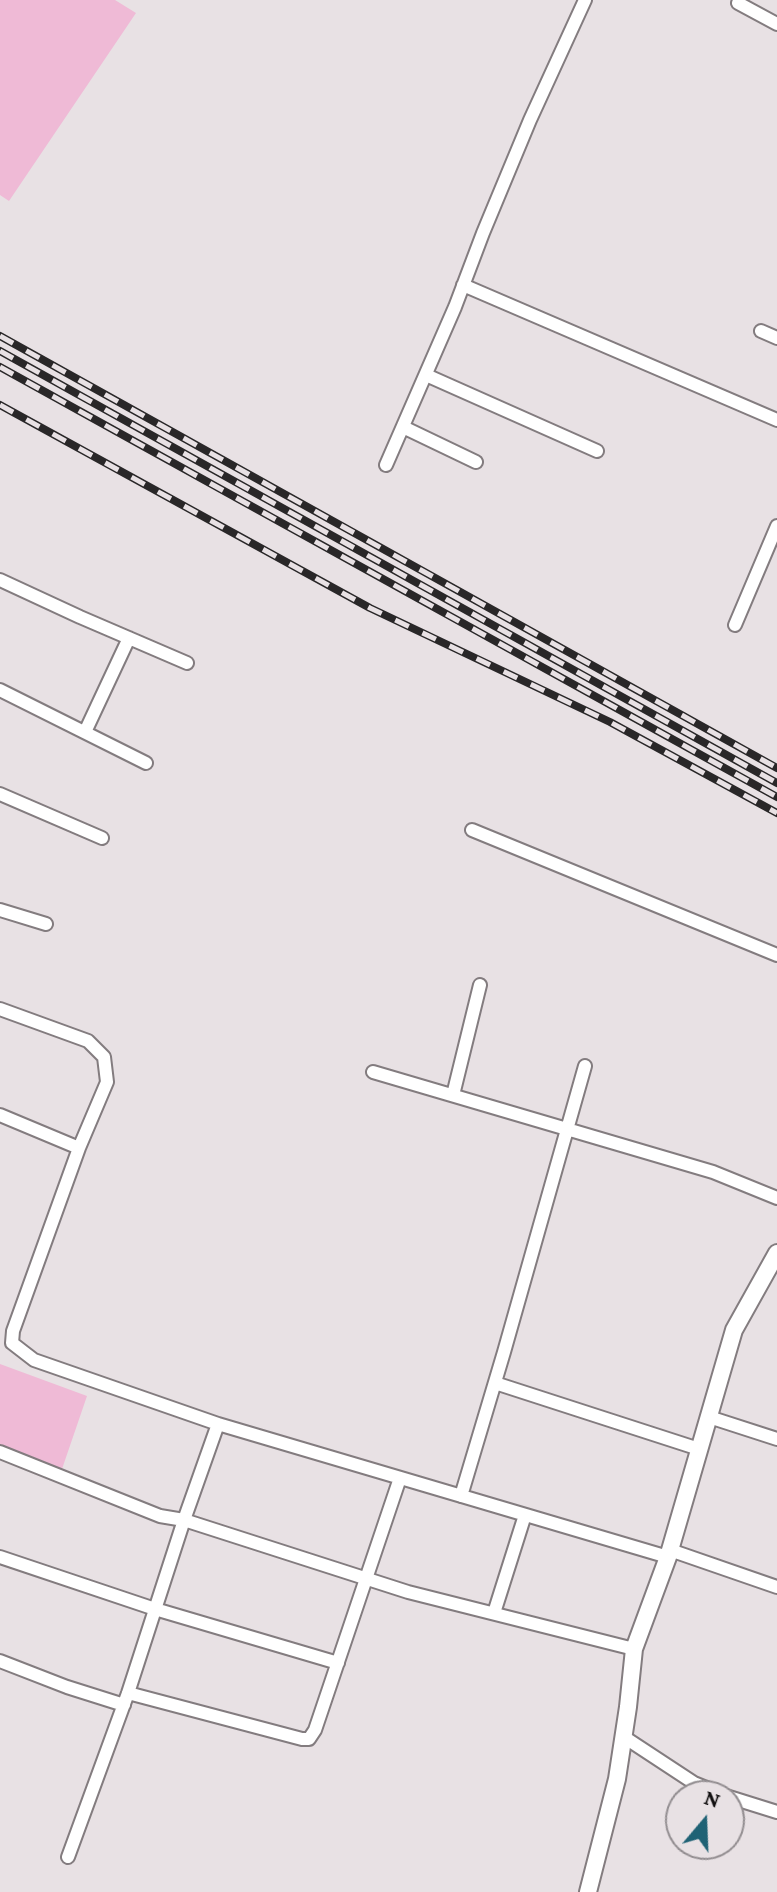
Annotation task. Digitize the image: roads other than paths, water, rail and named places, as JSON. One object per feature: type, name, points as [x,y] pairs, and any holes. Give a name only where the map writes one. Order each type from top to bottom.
[{"type":"street","points":[[386,465],[524,134],[585,0]]},
{"type":"street","points":[[738,3],[777,24]]},
{"type":"street","points":[[463,285],[777,420]]},
{"type":"street","points":[[761,331],[777,338]]},
{"type":"street","points":[[426,375],[597,451]]},
{"type":"street","points":[[403,427],[476,462]]},
{"type":"street","points":[[735,625],[777,526]]},
{"type":"street","points":[[0,580],[187,663]]},
{"type":"street","points":[[85,732],[129,638]]},
{"type":"street","points":[[0,690],[146,763]]},
{"type":"street","points":[[0,794],[102,838]]},
{"type":"street","points":[[472,830],[777,955]]},
{"type":"street","points":[[0,910],[46,924]]},
{"type":"street","points":[[453,1095],[480,985]]},
{"type":"street","points":[[0,1009],[88,1041],[104,1057],[107,1082],[79,1148],[13,1331],[12,1343],[34,1360],[218,1424],[777,1587]]},
{"type":"street","points":[[461,1496],[585,1066]]},
{"type":"street","points":[[373,1072],[713,1172],[777,1198]]},
{"type":"street","points":[[0,1115],[79,1148]]},
{"type":"street","points":[[588,1892],[617,1779],[634,1649],[669,1554],[734,1330],[777,1253]]},
{"type":"street","points":[[0,1327],[13,1331]]},
{"type":"street","points":[[495,1383],[699,1449]]},
{"type":"street","points":[[709,1417],[777,1439]]},
{"type":"street","points":[[68,1857],[126,1699],[218,1424]]},
{"type":"street","points":[[0,1452],[160,1516],[184,1520],[408,1592],[634,1649]]},
{"type":"street","points":[[0,1661],[67,1687],[309,1739],[315,1730],[400,1478]]},
{"type":"street","points":[[494,1613],[525,1515]]},
{"type":"street","points":[[0,1557],[155,1609],[338,1663]]},
{"type":"street","points":[[624,1737],[689,1780]]},
{"type":"street","points":[[745,1802],[777,1812]]},
{"type":"railway","points":[[0,336],[777,768]]},
{"type":"railway","points":[[0,351],[777,783]]},
{"type":"railway","points":[[0,367],[777,797]]},
{"type":"railway","points":[[0,405],[370,608],[610,722],[777,813]]}]
